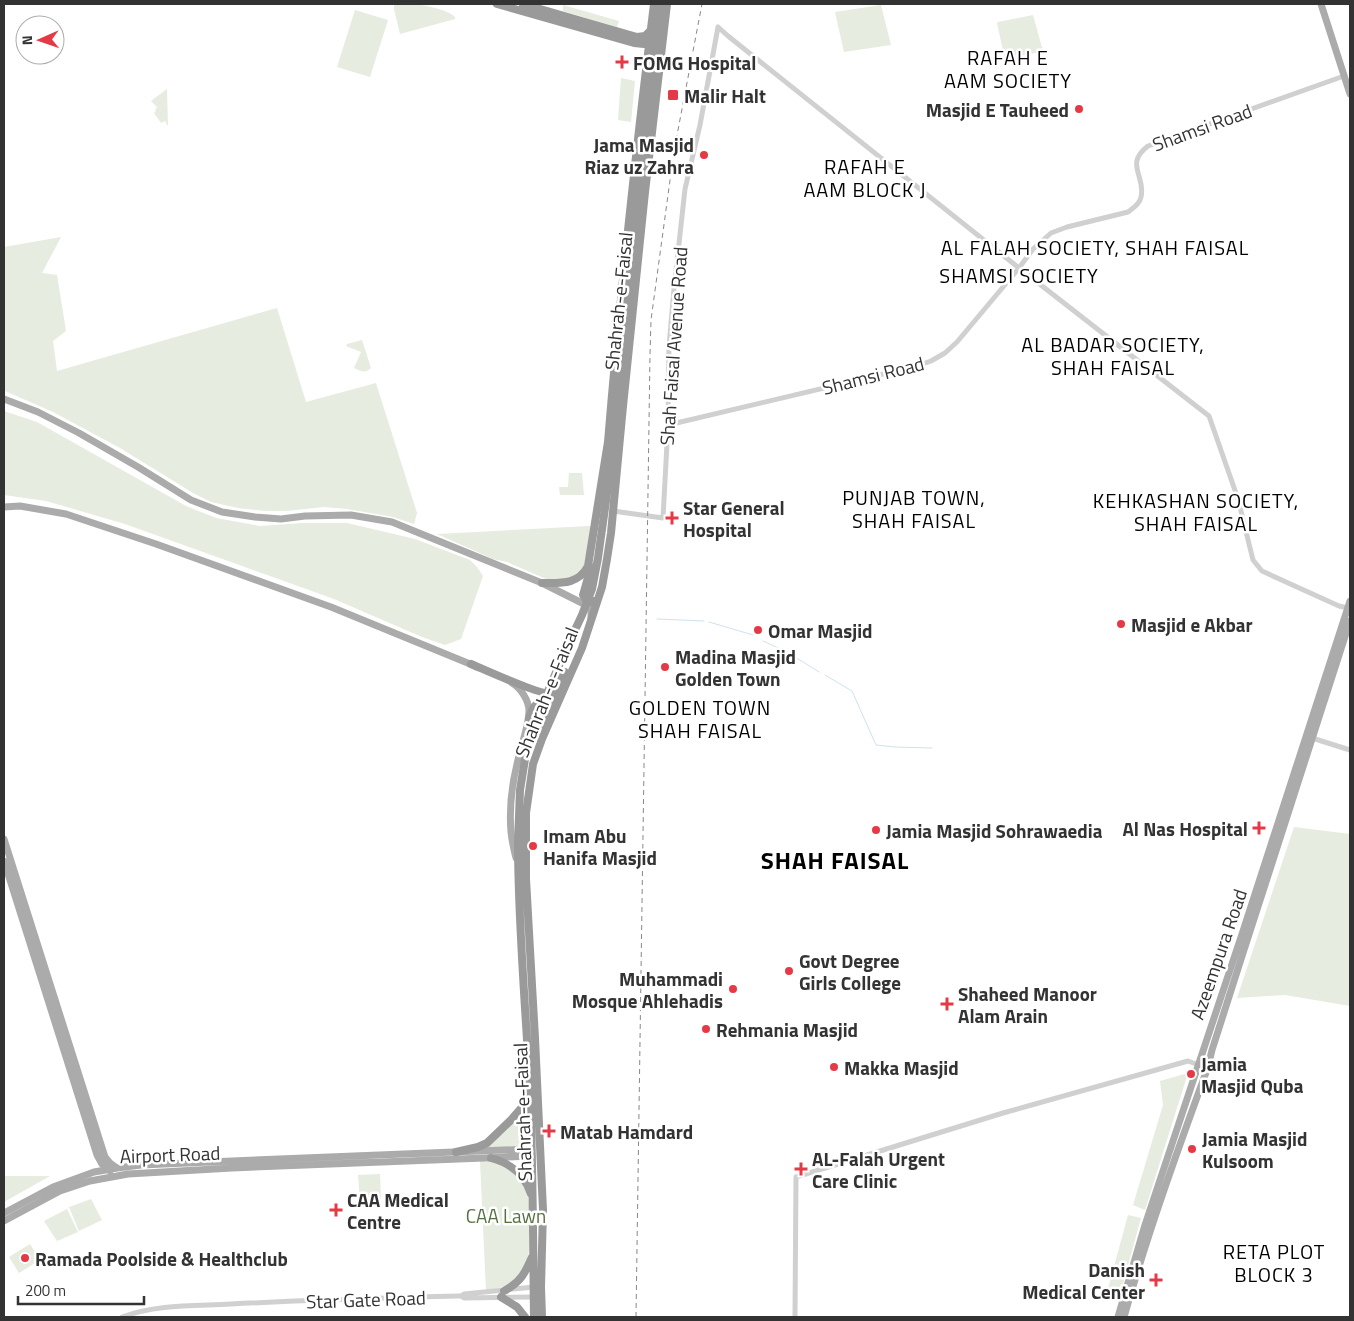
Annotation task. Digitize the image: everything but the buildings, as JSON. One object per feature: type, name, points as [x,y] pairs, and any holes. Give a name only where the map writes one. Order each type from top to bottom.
[{"type":"highway","points":[[497,4],[546,14],[637,37],[645,36],[651,30]]},
{"type":"highway","points":[[523,4],[546,14],[639,44],[649,44],[664,31]]},
{"type":"highway","points":[[542,583],[565,583],[576,580],[584,573],[588,566],[592,548],[608,442],[633,178],[654,4]]},
{"type":"highway","points":[[642,192],[661,4]]},
{"type":"highway","points":[[642,192],[660,74],[668,4]]},
{"type":"highway","points":[[646,71],[654,71],[660,74]]},
{"type":"highway","name":"Shahrah-e-Faisal","points":[[538,1297],[534,1287],[530,1093],[522,973],[518,871],[520,790],[526,753],[546,698],[592,589],[611,465],[642,192]]},
{"type":"highway","name":"Shahrah-e-Faisal","points":[[538,1297],[542,1210],[525,840],[526,813],[533,764],[582,648],[602,587],[613,511],[642,192]]},
{"type":"highway","points":[[608,442],[614,430]]},
{"type":"highway","points":[[592,548],[592,559],[583,594],[586,600],[592,602],[596,599],[607,559]]},
{"type":"highway","points":[[533,764],[535,745],[549,708],[591,622]]},
{"type":"highway","points":[[471,664],[534,690],[546,693],[556,688],[566,672]]},
{"type":"highway","points":[[529,718],[534,706],[538,703],[546,702],[549,704],[549,708]]},
{"type":"highway","points":[[456,1152],[487,1143],[523,1106],[530,1093]]},
{"type":"highway","points":[[491,1158],[510,1165],[528,1185],[533,1213]]},
{"type":"highway","points":[[525,1317],[502,1294],[520,1279],[526,1271],[533,1254]]},
{"type":"highway","points":[[534,1317],[538,1297]]},
{"type":"highway","points":[[538,1297],[542,1317]]},
{"type":"main road","points":[[1322,4],[1350,94]]},
{"type":"main road","points":[[4,399],[38,412],[79,433],[191,500],[222,512],[255,518],[352,515],[392,522],[542,583],[588,606],[591,612],[591,622]]},
{"type":"main road","points":[[4,507],[20,506],[66,514],[156,544],[331,607],[515,684],[522,692],[529,709],[529,718],[517,762],[511,796],[511,832],[518,871]]},
{"type":"main road","name":"Azeempura Road","points":[[1124,1317],[1147,1220],[1349,604]]},
{"type":"main road","name":"Azeempura Road","points":[[1118,1317],[1208,1067],[1350,621]]},
{"type":"main road","name":"Airport Road","points":[[4,839],[103,1165]]},
{"type":"main road","name":"Airport Road","points":[[4,861],[97,1155],[103,1165],[119,1175],[168,1171],[491,1158],[532,1152]]},
{"type":"main road","name":"Airport Road","points":[[103,1165],[117,1168],[223,1161],[456,1152],[532,1152]]},
{"type":"main road","points":[[4,1221],[90,1177],[97,1155]]},
{"type":"main road","points":[[103,1165],[110,1163],[117,1168]]},
{"type":"main road","name":"Airport Road","points":[[90,1177],[103,1165]]},
{"type":"main road","points":[[4,1213],[53,1187],[90,1177],[119,1175]]},
{"type":"street","name":"Shah Faisal Avenue Road","points":[[613,511],[663,518],[671,317],[686,189],[718,27],[1019,268]]},
{"type":"street","name":"Shamsi Road","points":[[668,425],[917,366],[931,361],[945,353],[957,342],[1033,249],[1051,233],[1067,227],[1128,212],[1136,206],[1141,198],[1141,186],[1136,160],[1140,152],[1148,146],[1344,76]]},
{"type":"street","points":[[1019,268],[1209,416],[1238,498],[1253,560],[1262,571],[1339,606],[1349,604]]},
{"type":"street","points":[[1312,738],[1350,750]]},
{"type":"street","points":[[795,1317],[796,1177],[1097,1086],[1188,1061],[1199,1065]]},
{"type":"street","name":"Star Gate Road","points":[[122,1317],[138,1311],[163,1308],[315,1300],[461,1296],[464,1298],[502,1294],[534,1287]]},
{"type":"street","name":"Star Gate Road","points":[[502,1294],[538,1297]]},
{"type":"green space","points":[[394,4],[430,7],[452,14],[455,19],[400,34]]},
{"type":"green space","points":[[563,5],[619,21],[617,27],[563,11]]},
{"type":"green space","points":[[881,5],[891,45],[844,52],[835,12]]},
{"type":"green space","points":[[355,10],[388,20],[370,77],[337,67]]},
{"type":"green space","points":[[1033,15],[1043,51],[1005,60],[997,23]]},
{"type":"green space","points":[[621,78],[635,81],[631,122],[618,120]]},
{"type":"green space","points":[[167,89],[168,126],[165,121],[161,123],[154,113],[157,107],[151,101]]},
{"type":"green space","points":[[61,237],[42,273],[57,275],[66,331],[53,341],[57,371],[277,308],[306,402],[376,383],[417,513],[414,524],[393,517],[347,509],[324,507],[266,511],[238,508],[211,502],[120,448],[53,412],[5,391],[4,247]]},
{"type":"green space","points":[[362,340],[371,368],[365,371],[354,368],[361,352],[346,346],[347,344]]},
{"type":"green space","points":[[4,411],[37,422],[186,506],[216,518],[260,526],[303,523],[347,523],[415,539],[470,560],[483,576],[461,639],[445,645],[334,599],[125,524],[46,501],[4,495]]},
{"type":"green space","points":[[569,473],[582,473],[584,495],[560,495],[559,487],[568,487]]},
{"type":"green space","points":[[592,527],[583,570],[580,575],[555,581],[507,562],[493,559],[437,534]]},
{"type":"green space","points":[[1294,827],[1350,834],[1350,1006],[1285,995],[1237,998]]},
{"type":"green space","points":[[1188,1073],[1145,1210],[1133,1205],[1163,1105],[1160,1081]]},
{"type":"green space","points":[[524,1110],[526,1111],[528,1145],[526,1147],[484,1149]]},
{"type":"green space","name":"CAA Lawn","points":[[480,1161],[502,1165],[515,1173],[527,1193],[529,1207],[529,1254],[524,1271],[509,1284],[486,1291]]},
{"type":"green space","points":[[380,1174],[381,1200],[360,1202],[358,1175]]},
{"type":"green space","points":[[4,1176],[50,1176],[4,1202]]},
{"type":"green space","points":[[91,1199],[102,1220],[79,1231],[69,1207]]},
{"type":"green space","points":[[67,1209],[78,1232],[57,1241],[44,1221]]},
{"type":"green space","points":[[1128,1215],[1141,1218],[1119,1299],[1106,1296]]},
{"type":"green space","name":"Ramada Poolside & Healthclub","points":[[30,1244],[40,1260],[19,1273],[9,1257]]},
{"type":"waterway","points":[[657,619],[704,621]]},
{"type":"waterway","points":[[709,622],[753,635]]},
{"type":"waterway","points":[[763,641],[787,652],[819,672]]},
{"type":"waterway","points":[[825,675],[852,691],[876,745],[932,748]]},
{"type":"railway","points":[[636,1317],[651,320],[674,151],[702,4]]},
{"type":"place","name":"FOMG Hospital","points":[[622,62]]},
{"type":"place","name":"Malir Halt","points":[[673,95]]},
{"type":"place","name":"Masjid E Tauheed","points":[[1079,109]]},
{"type":"place","name":"Jama Masjid Riaz uz Zahra","points":[[704,155]]},
{"type":"place","name":"Star General Hospital","points":[[672,518]]},
{"type":"place","name":"Masjid e Akbar","points":[[1121,624]]},
{"type":"place","name":"Omar Masjid","points":[[758,630]]},
{"type":"place","name":"Madina Masjid Golden Town","points":[[665,667]]},
{"type":"place","name":"Al Nas Hospital","points":[[1259,828]]},
{"type":"place","name":"Jamia Masjid Sohrawaedia","points":[[876,830]]},
{"type":"place","name":"Imam Abu Hanifa Masjid","points":[[533,846]]},
{"type":"place","name":"Govt Degree Girls College","points":[[789,971]]},
{"type":"place","name":"Muhammadi Mosque Ahlehadis","points":[[733,989]]},
{"type":"place","name":"Shaheed Manoor Alam Arain","points":[[947,1004]]},
{"type":"place","name":"Rehmania Masjid","points":[[706,1029]]},
{"type":"place","name":"Makka Masjid","points":[[834,1067]]},
{"type":"place","name":"Jamia Masjid Quba","points":[[1191,1074]]},
{"type":"place","name":"Matab Hamdard","points":[[549,1131]]},
{"type":"place","name":"Jamia Masjid Kulsoom","points":[[1192,1149]]},
{"type":"place","name":"AL-Falah Urgent Care Clinic","points":[[801,1169]]},
{"type":"place","name":"CAA Medical Centre","points":[[336,1210]]},
{"type":"place","name":"Ramada Poolside & Healthclub","points":[[25,1258]]},
{"type":"place","name":"Danish Medical Center","points":[[1156,1280]]},
{"type":"district","name":"RAFAH E AAM SOCIETY","points":[[1008,68]]},
{"type":"district","name":"RAFAH E AAM BLOCK J","points":[[865,178]]},
{"type":"district","name":"AL FALAH SOCIETY, SHAH FAISAL","points":[[1095,247]]},
{"type":"district","name":"SHAMSI SOCIETY","points":[[1019,275]]},
{"type":"district","name":"AL BADAR SOCIETY, SHAH FAISAL","points":[[1113,356]]},
{"type":"district","name":"PUNJAB TOWN, SHAH FAISAL","points":[[914,508]]},
{"type":"district","name":"KEHKASHAN SOCIETY, SHAH FAISAL","points":[[1196,512]]},
{"type":"district","name":"GOLDEN TOWN SHAH FAISAL","points":[[700,718]]},
{"type":"district","name":"SHAH FAISAL","points":[[835,860]]},
{"type":"district","name":"RETA PLOT BLOCK 3","points":[[1274,1262]]}]
